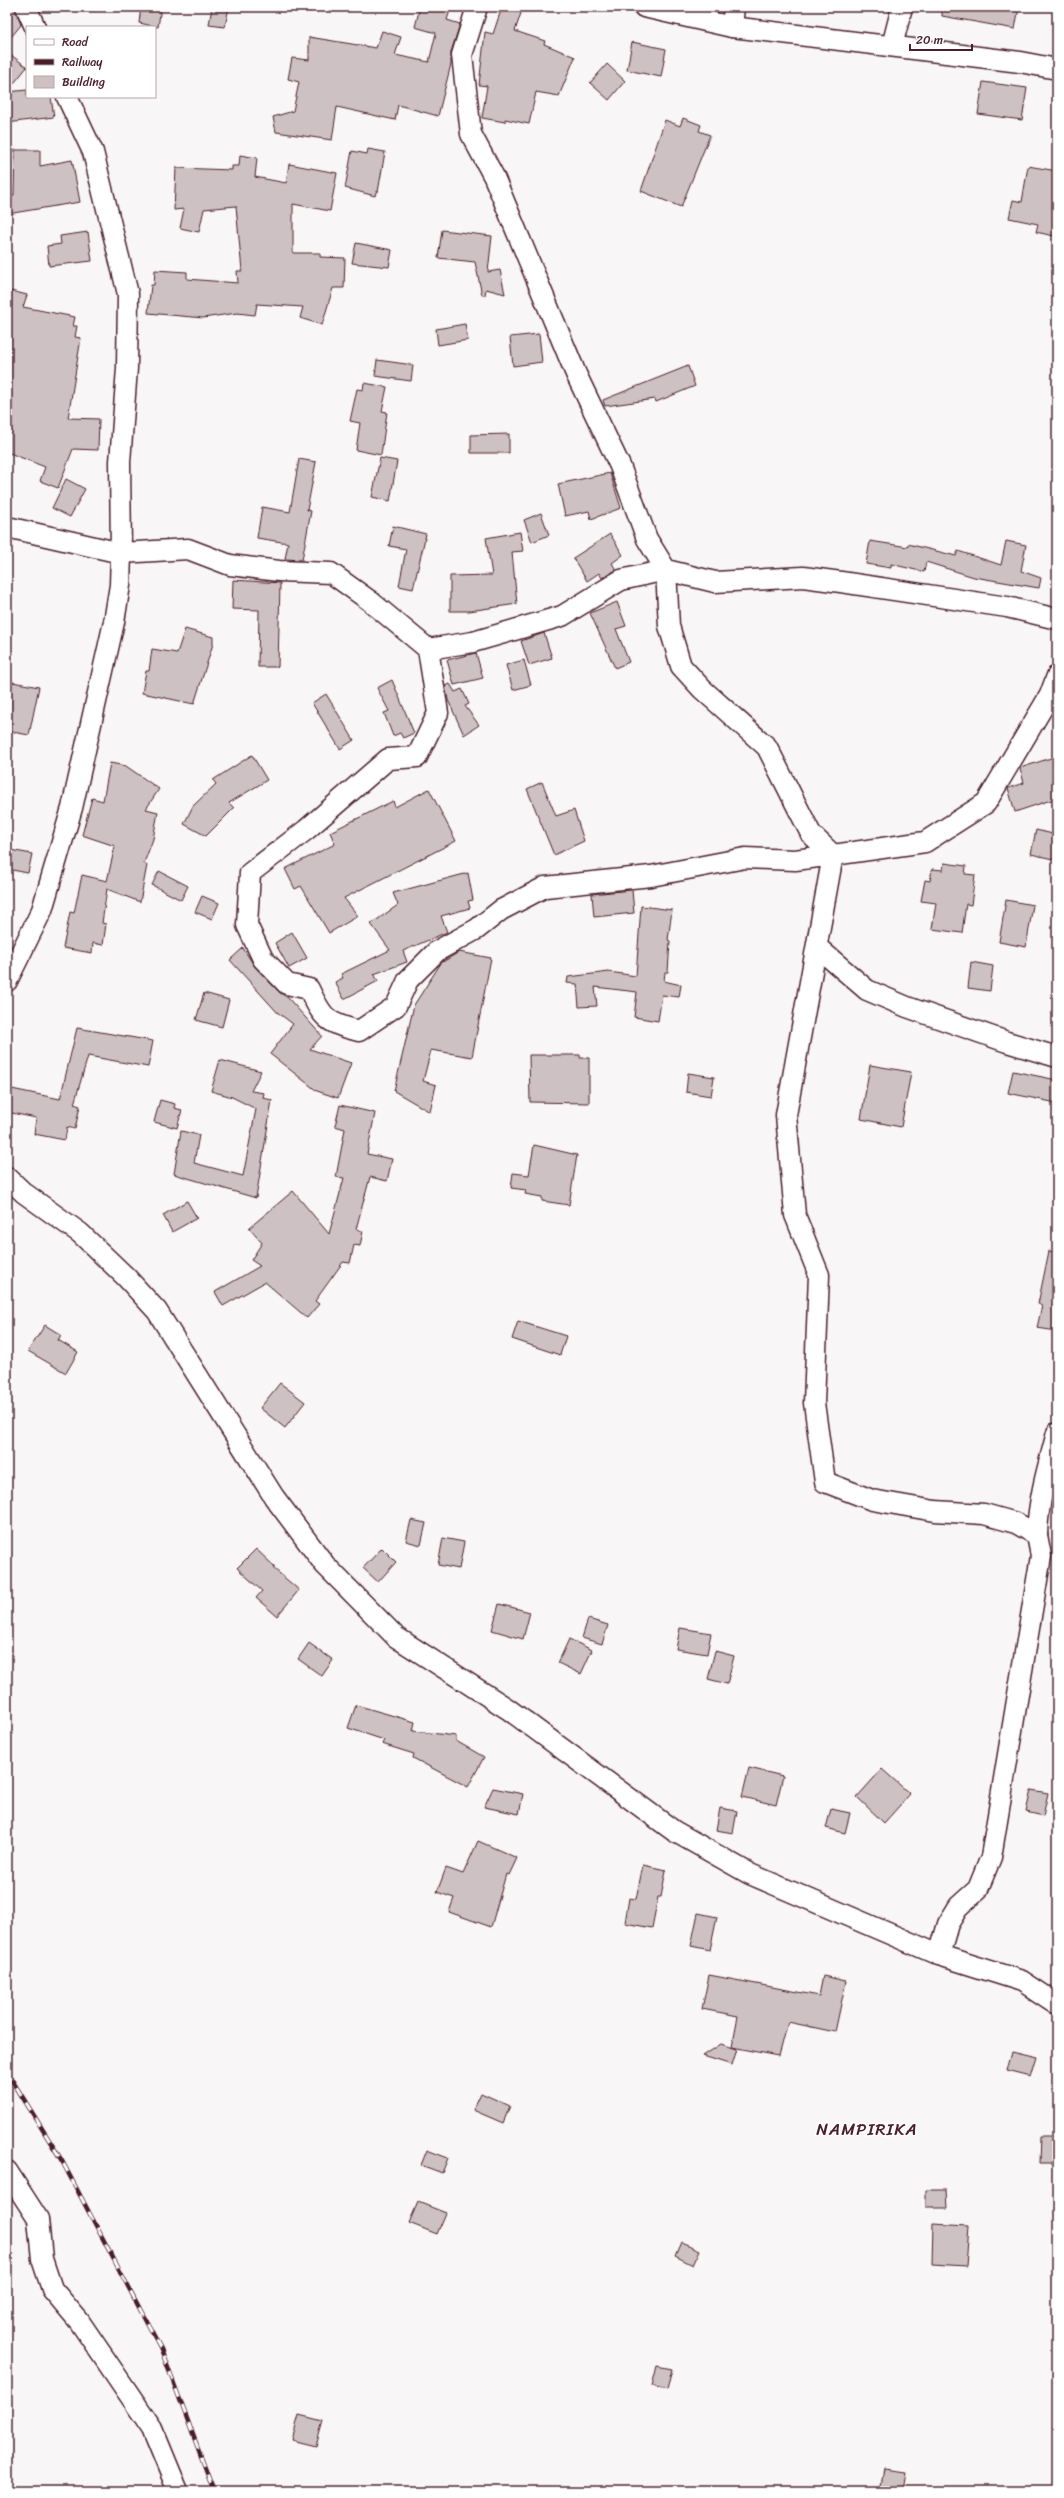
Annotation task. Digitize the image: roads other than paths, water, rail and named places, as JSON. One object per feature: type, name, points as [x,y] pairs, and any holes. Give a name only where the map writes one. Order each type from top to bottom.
[{"type":"street","points":[[26,7],[35,26]]},
{"type":"street","points":[[477,7],[462,55],[471,134],[494,177],[576,374],[620,466],[647,539],[666,570],[669,626],[680,666],[702,690],[767,746],[811,834],[833,855]]},
{"type":"street","points":[[644,7],[732,27],[1020,62],[1057,70]]},
{"type":"street","points":[[732,27],[734,7]]},
{"type":"street","points":[[892,46],[902,7]]},
{"type":"street","points":[[7,981],[42,910],[72,808],[114,622],[120,585],[120,462],[127,368],[128,294],[93,152],[67,98]]},
{"type":"street","points":[[7,527],[121,554],[188,549],[230,565],[279,571],[331,573],[370,601],[428,649],[438,712],[417,757],[388,760],[322,817],[250,873],[247,925],[263,959],[287,984],[310,989],[318,1009],[334,1024],[359,1031],[396,1006],[408,980],[437,951],[477,929],[501,910],[545,887],[651,876],[744,858],[795,860],[925,842],[986,803],[1050,695],[1057,676]]},
{"type":"street","points":[[428,649],[473,642],[562,616],[622,580],[666,570],[715,582],[803,577],[1007,607],[1057,619]]},
{"type":"street","points":[[833,855],[786,1115],[795,1214],[818,1275],[814,1403],[825,1482],[872,1500],[935,1510],[990,1516],[1016,1522],[1037,1535]]},
{"type":"street","points":[[817,947],[867,990],[907,1007],[1007,1042],[1057,1057]]},
{"type":"street","points":[[7,1177],[24,1193],[80,1233],[126,1277],[157,1311],[274,1497],[325,1565],[396,1637],[508,1709],[674,1831],[750,1874],[939,1955],[1022,1981],[1057,2004]]},
{"type":"street","points":[[939,1955],[948,1924],[959,1906],[978,1889],[990,1857],[1006,1752],[1041,1556],[1037,1535],[1038,1514],[1057,1433]]},
{"type":"street","points":[[7,2171],[38,2219],[42,2259],[52,2289],[79,2321],[152,2428],[178,2491]]},
{"type":"railway","points":[[7,2072],[62,2161],[161,2349],[214,2491]]},
{"type":"district","name":"NAMPIRIKA","points":[[867,2129]]}]
